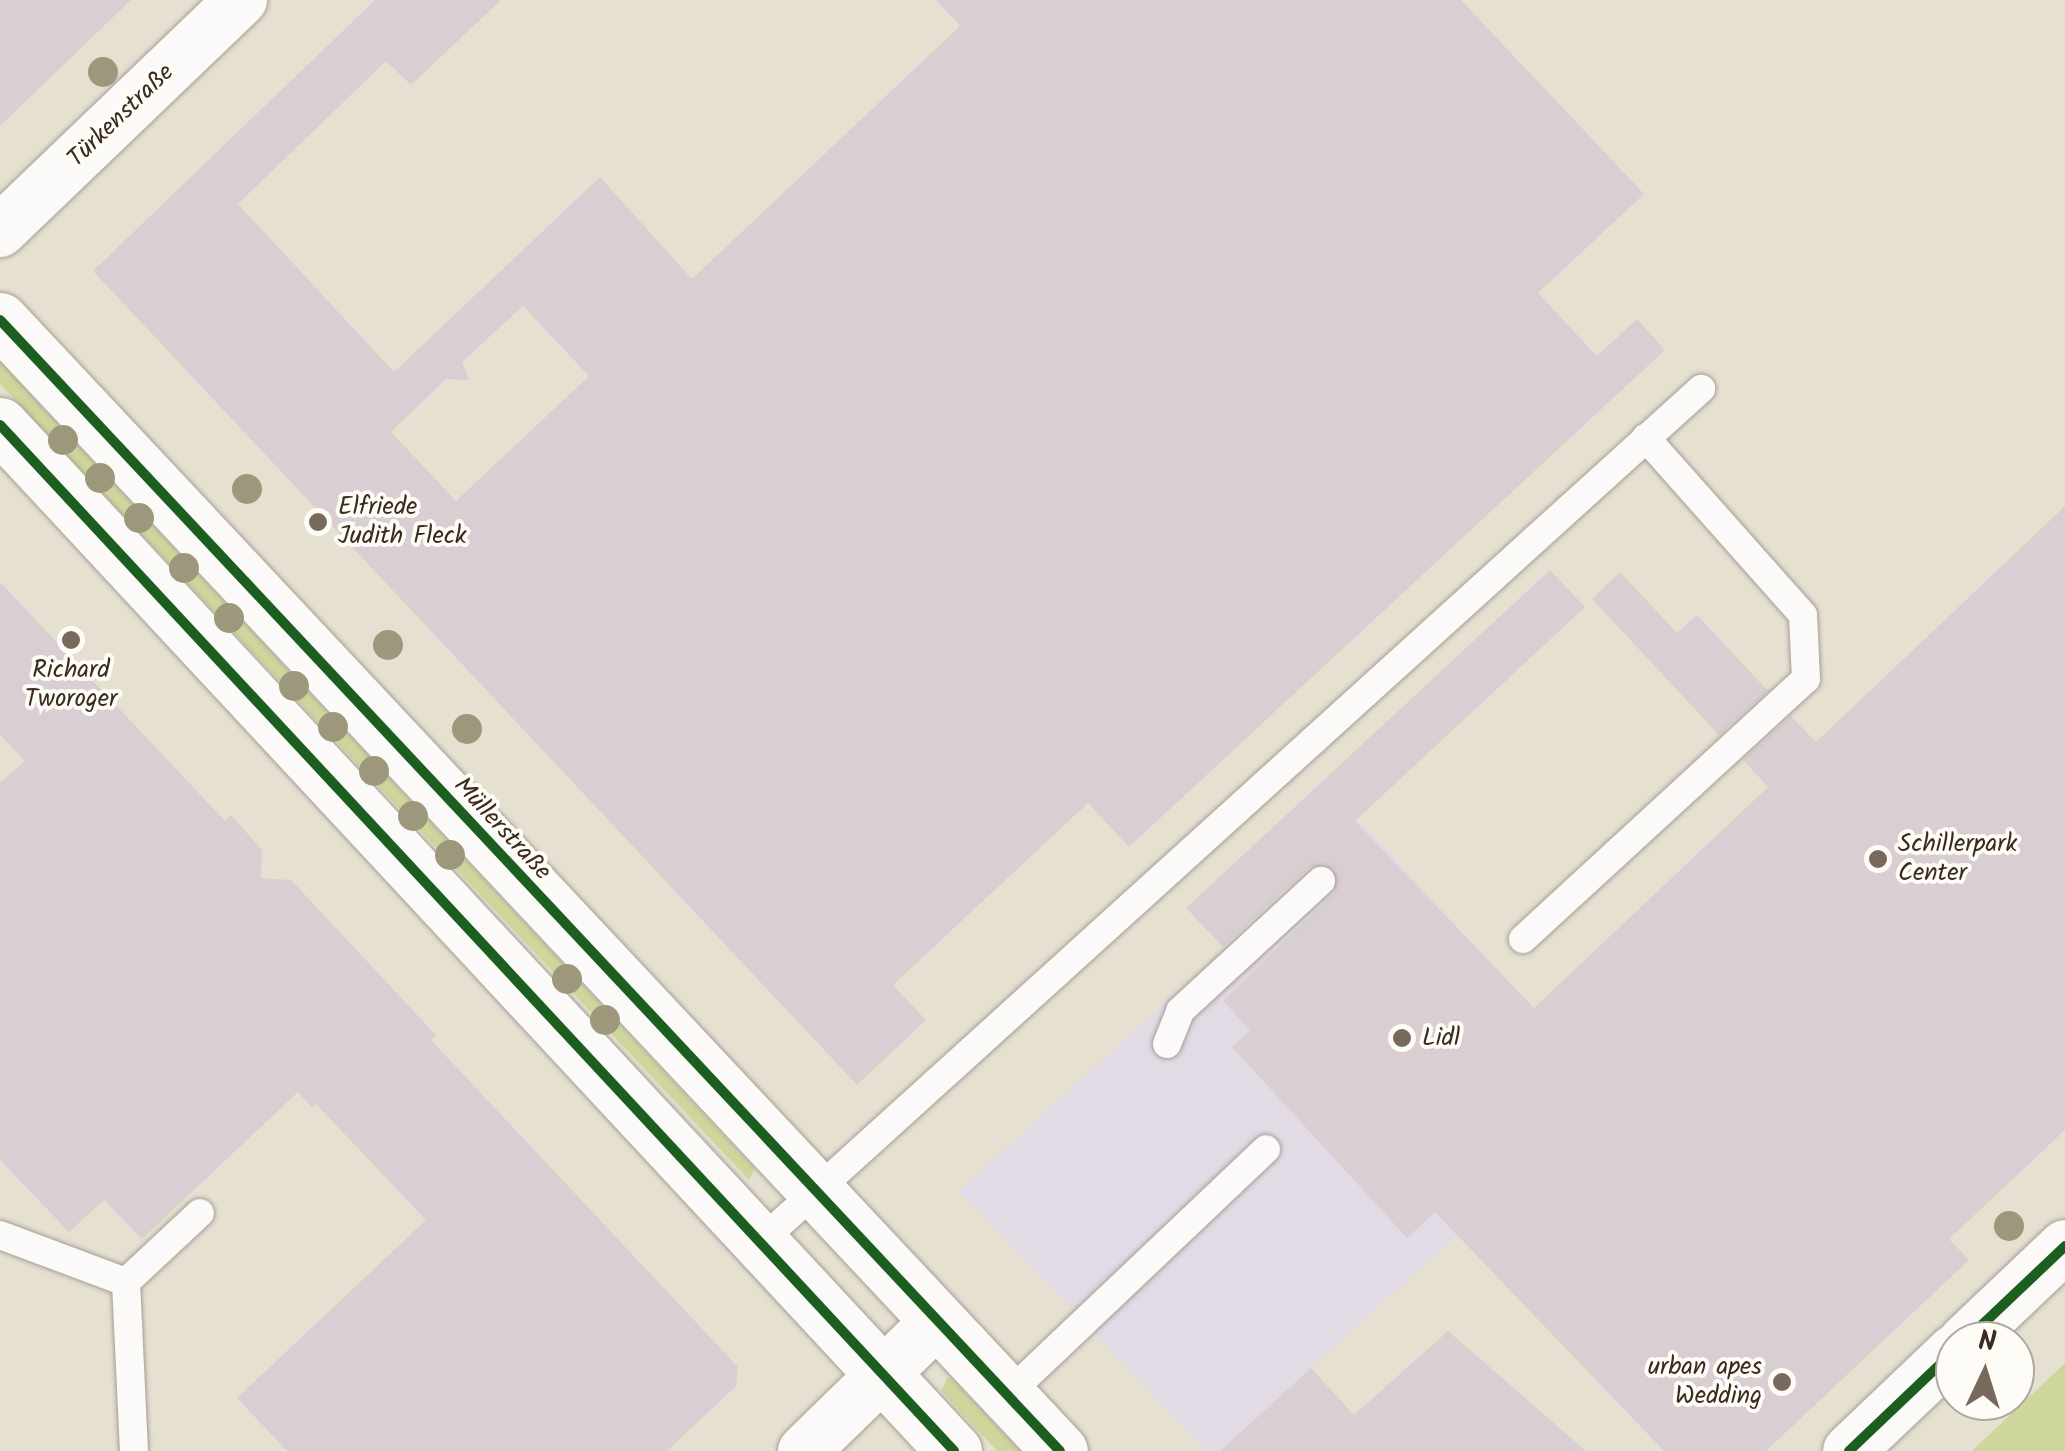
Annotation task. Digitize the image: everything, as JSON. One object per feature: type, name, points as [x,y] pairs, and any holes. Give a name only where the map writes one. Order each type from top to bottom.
[{"type":"main road","name":"Müllerstraße","points":[[0,320],[811,1190],[1060,1451]]},
{"type":"main road","points":[[0,426],[762,1240],[954,1451]]},
{"type":"street","name":"Türkenstraße","points":[[0,232],[241,0]]},
{"type":"street","points":[[1986,1321],[2065,1246]]},
{"type":"street","points":[[804,1451],[936,1322]]},
{"type":"street","points":[[1849,1451],[1935,1369]]},
{"type":"lane","points":[[762,1240],[811,1190],[1700,389]]},
{"type":"lane","points":[[1523,940],[1806,678],[1802,615],[1646,438]]},
{"type":"lane","points":[[1168,1044],[1180,1011],[1321,881]]},
{"type":"lane","points":[[1007,1396],[1266,1149]]},
{"type":"lane","points":[[134,1451],[126,1282],[200,1213]]},
{"type":"lane","points":[[0,1234],[126,1282]]},
{"type":"shaded area","points":[[1361,823],[1613,1093],[1220,1451],[1206,1451],[959,1191]]},
{"type":"green space","points":[[0,362],[755,1169],[749,1180],[0,384]]},
{"type":"green space","points":[[2065,1363],[2065,1451],[1972,1451],[2004,1421],[2035,1421],[2035,1391]]},
{"type":"green space","points":[[947,1378],[1020,1451],[997,1451],[941,1391]]},
{"type":"building","points":[[0,0],[131,0],[0,126]]},
{"type":"building","points":[[375,0],[501,0],[411,85],[386,61],[238,204],[394,372],[600,177],[692,279],[960,26],[936,0],[1461,0],[1644,194],[1538,293],[1597,356],[1637,319],[1665,350],[1129,847],[1088,803],[893,985],[926,1020],[857,1085],[93,271]],"holes":[[[523,306],[589,376],[456,501],[391,432],[446,379],[469,380],[462,362]]]},
{"type":"building","name":"Schillerpark Center","points":[[2065,506],[2065,1130],[1949,1239],[1969,1260],[1766,1451],[1664,1451],[1435,1212],[1407,1238],[1232,1047],[1250,1030],[1223,1001],[1334,893],[1334,870],[1325,864],[1309,868],[1223,947],[1186,908],[1550,570],[1585,607],[1355,821],[1534,1008],[1768,787],[1743,760],[1791,716],[1816,742]]},
{"type":"building","points":[[1620,572],[1677,633],[1697,615],[1768,691],[1719,735],[1592,599]]},
{"type":"building","points":[[0,582],[225,821],[231,815],[262,850],[261,878],[291,880],[436,1035],[431,1040],[738,1367],[736,1386],[667,1451],[287,1451],[237,1398],[426,1220],[316,1104],[312,1108],[298,1092],[142,1239],[104,1200],[69,1232],[0,1160],[0,783],[25,761],[0,735]]},
{"type":"building","points":[[1448,1331],[1586,1451],[1220,1451],[1311,1368],[1354,1415]]},
{"type":"cycle path","points":[[0,320],[1060,1451]]},
{"type":"cycle path","points":[[0,425],[954,1451]]},
{"type":"cycle path","points":[[1986,1321],[2065,1246]]},
{"type":"cycle path","points":[[1849,1451],[1935,1369]]},
{"type":"place","name":"Elfriede Judith Fleck","points":[[318,522]]},
{"type":"place","name":"Richard Tworoger","points":[[71,640]]},
{"type":"place","name":"Schillerpark Center","points":[[1878,859]]},
{"type":"place","name":"Lidl","points":[[1402,1038]]},
{"type":"place","name":"urban apes Wedding","points":[[1782,1382]]}]
